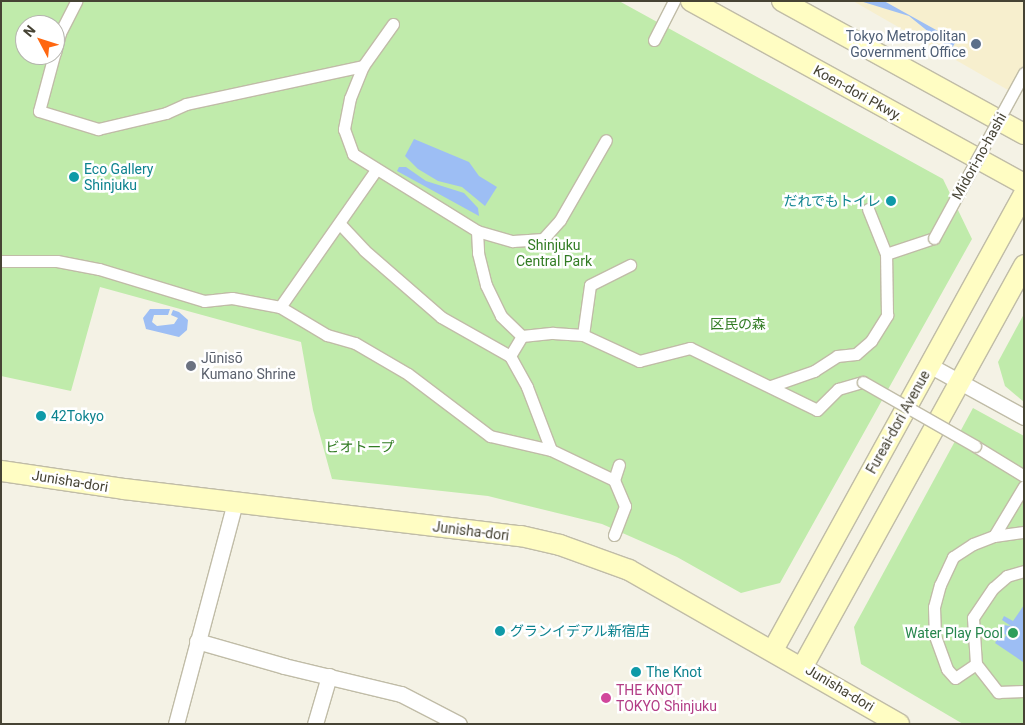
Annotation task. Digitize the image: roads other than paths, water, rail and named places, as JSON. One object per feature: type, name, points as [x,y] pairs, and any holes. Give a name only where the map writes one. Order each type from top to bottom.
[{"type":"main road","name":"Koen-dori Pkwy.","points":[[691,1],[1024,184]]},
{"type":"main road","points":[[782,1],[1024,134]]},
{"type":"main road","name":"Fureai-dori Avenue","points":[[773,650],[1024,194]]},
{"type":"main road","points":[[803,666],[1024,265]]},
{"type":"main road","name":"Junisha-dori","points":[[1,471],[236,502],[521,536],[560,545],[629,570],[803,666],[899,724]]},
{"type":"street","points":[[65,23],[76,1]]},
{"type":"street","points":[[654,40],[674,1]]},
{"type":"street","points":[[393,24],[363,66],[350,98],[344,129],[353,154],[477,231],[513,241],[543,239],[560,220],[606,140]]},
{"type":"street","points":[[52,65],[39,111],[98,129],[166,113],[186,104],[363,66]]},
{"type":"street","name":"Midori-no-hashi","points":[[886,254],[934,238],[1020,86],[1024,73]]},
{"type":"street","points":[[280,307],[296,280],[340,224],[376,170]]},
{"type":"street","points":[[771,386],[814,371],[837,356],[856,354],[871,341],[887,315],[886,254],[868,209]]},
{"type":"street","points":[[340,224],[364,250],[441,317],[510,356],[527,387],[552,450]]},
{"type":"street","points":[[477,231],[478,253],[486,284],[501,316],[522,336],[583,335],[639,361],[690,348],[818,410],[838,388],[863,382],[1024,476]]},
{"type":"street","points":[[1,261],[57,261],[99,269],[204,300],[232,298],[280,307],[327,335],[355,343],[408,374],[490,436],[552,450],[614,480],[626,506],[614,535]]},
{"type":"street","points":[[583,335],[590,285],[630,264]]},
{"type":"street","points":[[510,356],[522,336]]},
{"type":"street","points":[[929,365],[1024,417]]},
{"type":"street","points":[[614,480],[619,466]]},
{"type":"street","points":[[994,536],[1024,486]]},
{"type":"street","points":[[176,724],[236,502]]},
{"type":"street","points":[[976,664],[955,678],[947,669],[935,636],[934,607],[940,585],[953,558],[994,536],[1024,532]]},
{"type":"street","points":[[1024,571],[1007,576],[993,588],[973,618],[976,664],[998,692],[1024,692]]},
{"type":"street","points":[[197,641],[401,694],[459,724]]},
{"type":"street","points":[[315,724],[329,676]]},
{"type":"water","points":[[860,1],[884,1],[956,41],[951,50],[909,16]]},
{"type":"water","points":[[414,139],[469,162],[479,176],[497,187],[485,206],[462,187],[438,181],[418,169],[405,156]]},
{"type":"water","points":[[399,167],[406,167],[426,181],[464,193],[478,208],[479,216],[397,171]]},
{"type":"water","points":[[150,309],[170,309],[168,315],[154,315],[152,322],[157,326],[174,324],[178,318],[171,315],[173,310],[179,312],[188,320],[187,330],[179,337],[146,329],[143,318]]},
{"type":"water","name":"Water Play Pool","points":[[1024,605],[1023,662],[995,643],[999,636],[1004,639],[1006,635],[999,631],[1003,625],[1011,626],[1002,620],[1004,616],[1013,621]]},
{"type":"place","name":"Tokyo Metropolitan Government Office","points":[[976,44]]},
{"type":"place","name":"Eco Gallery Shinjuku","points":[[74,177]]},
{"type":"place","name":"だれでもトイレ","points":[[891,201]]},
{"type":"place","name":"Jūnisō Kumano Shrine","points":[[191,366]]},
{"type":"place","name":"42Tokyo","points":[[41,416]]},
{"type":"place","name":"グランイデアル新宿店","points":[[500,631]]},
{"type":"place","name":"Water Play Pool","points":[[1013,633]]},
{"type":"place","name":"The Knot","points":[[636,672]]},
{"type":"place","name":"THE KNOT TOKYO Shinjuku","points":[[606,698]]},
{"type":"park label","name":"Shinjuku Central Park","points":[[554,254]]},
{"type":"park label","name":"区民の森","points":[[738,324]]},
{"type":"park label","name":"ビオトープ","points":[[360,447]]}]
